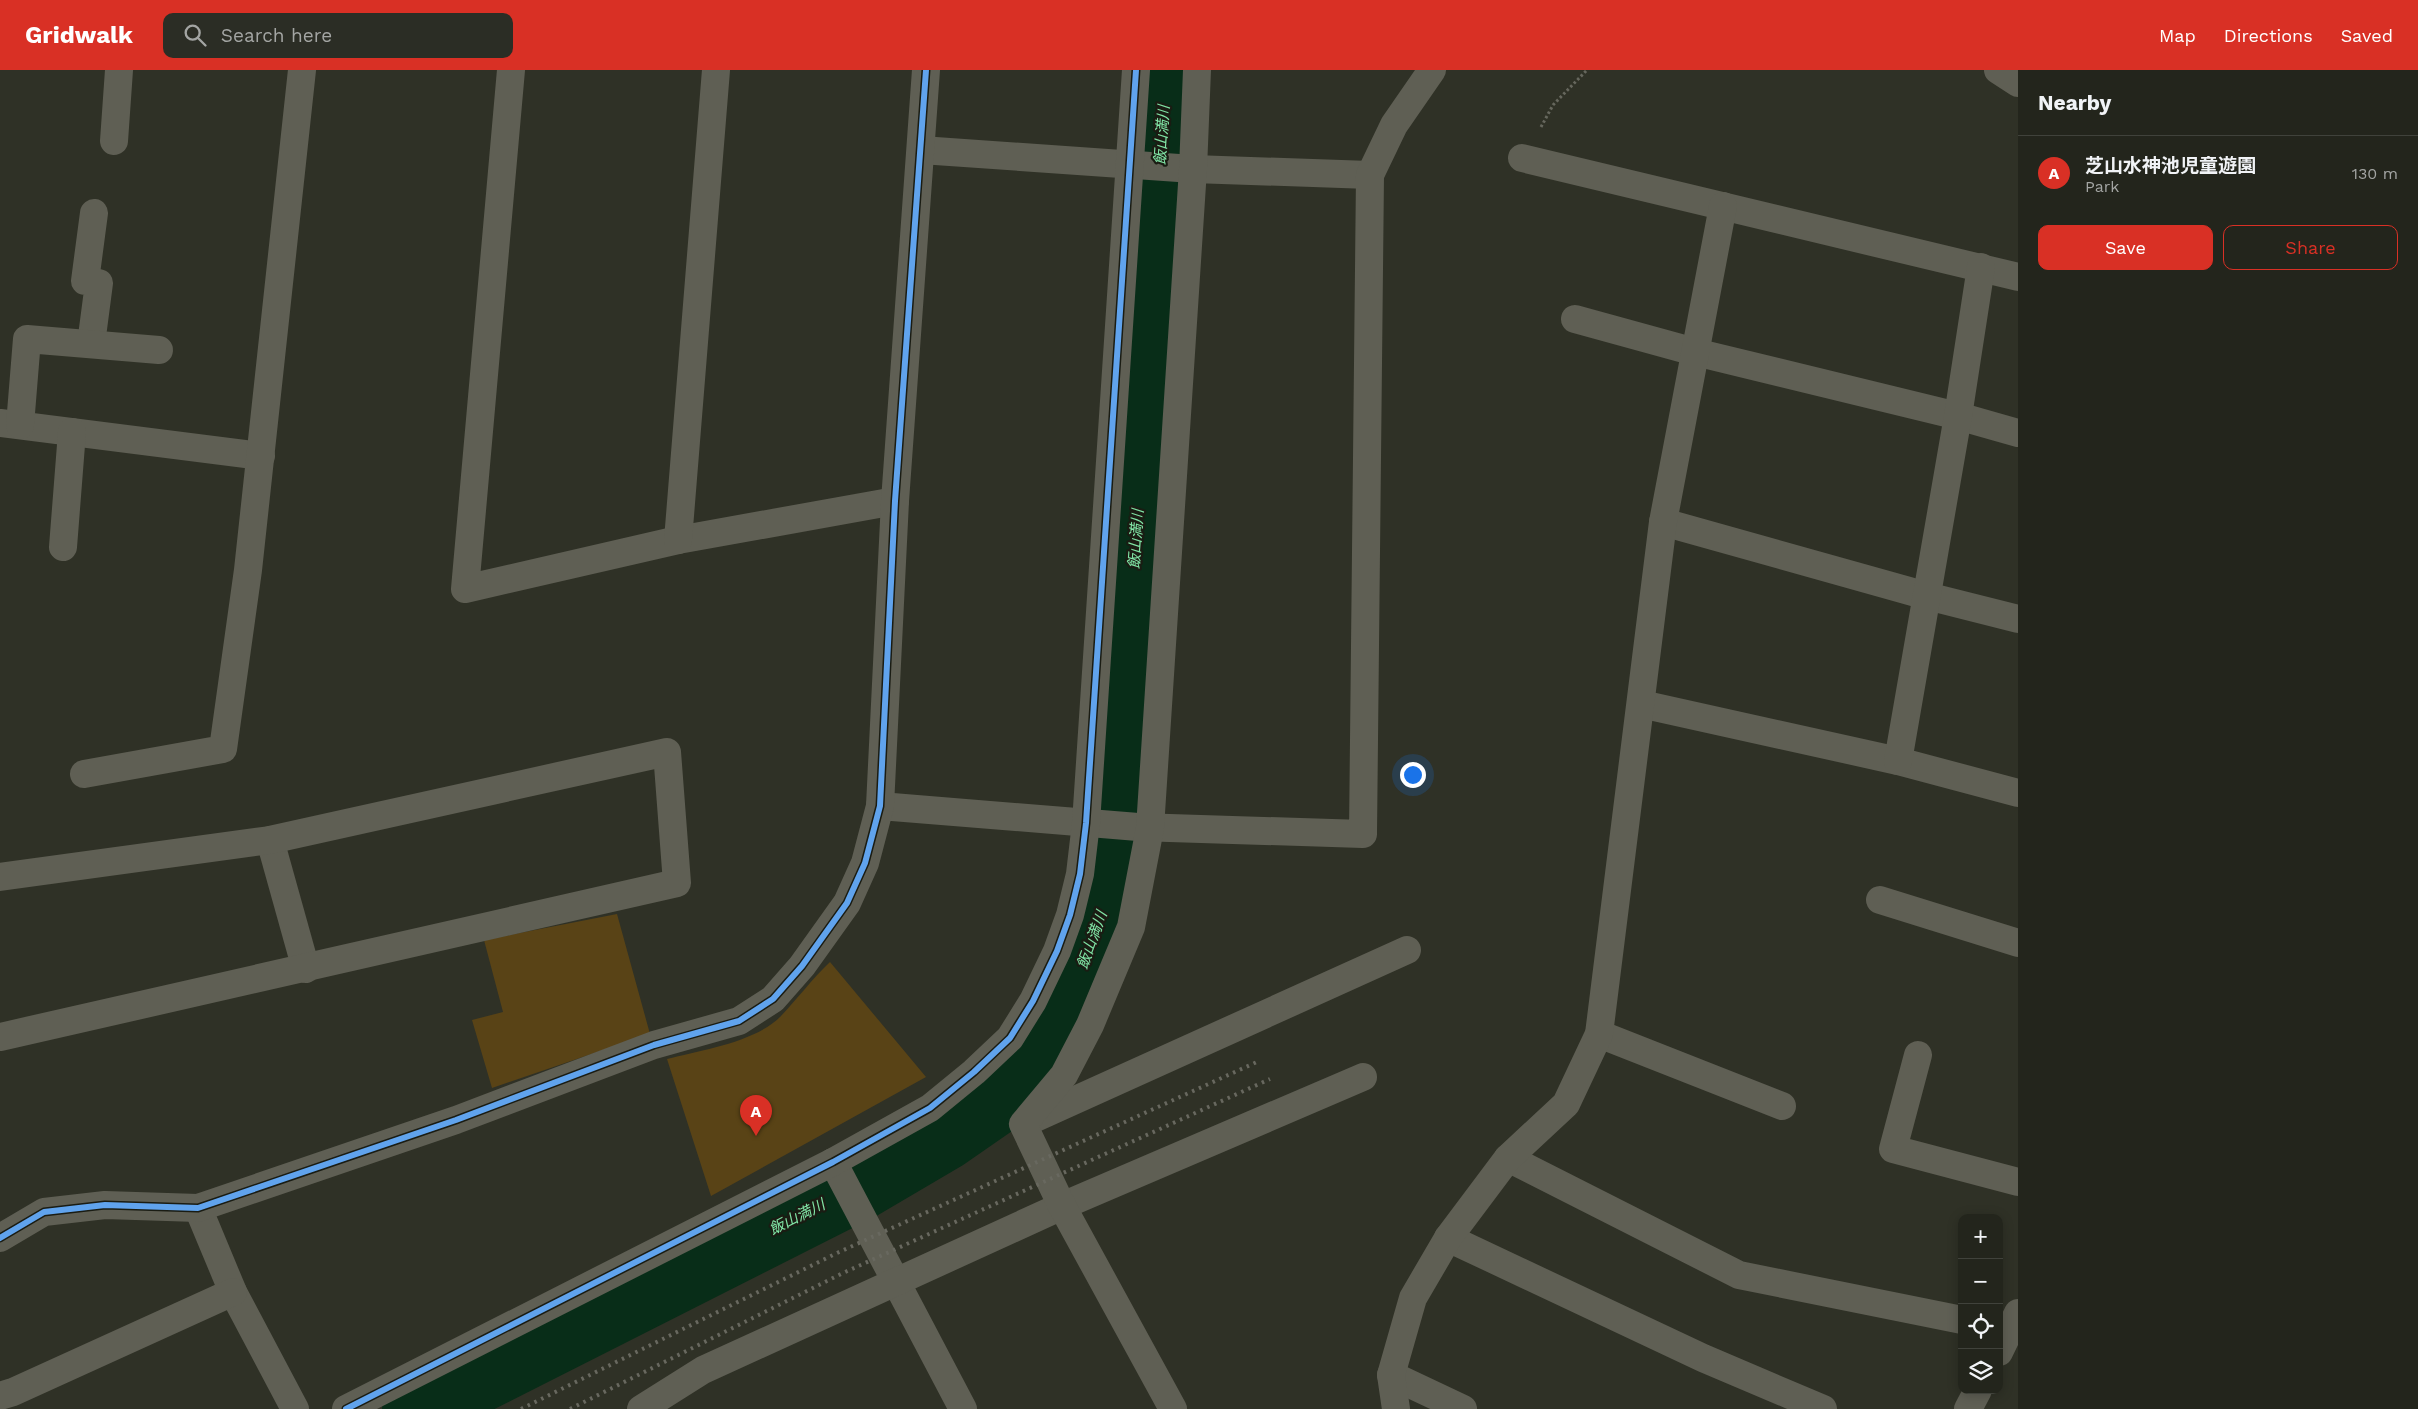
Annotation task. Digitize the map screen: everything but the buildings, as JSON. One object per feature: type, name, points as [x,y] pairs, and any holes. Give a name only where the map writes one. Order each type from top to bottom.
[{"type":"street","points":[[114,141],[119,70]]},
{"type":"street","points":[[84,774],[223,749],[248,570],[302,70]]},
{"type":"street","points":[[511,70],[465,589],[678,540],[895,501]]},
{"type":"street","points":[[678,540],[716,70]]},
{"type":"street","points":[[0,1238],[44,1212],[105,1205],[198,1208],[456,1120],[654,1045],[739,1021],[773,999],[802,966],[847,903],[866,863],[880,806],[895,501],[926,70]]},
{"type":"street","points":[[346,1409],[837,1171],[930,1108],[974,1072],[1010,1038],[1033,1001],[1057,951],[1070,915],[1095,824],[1139,165],[1136,70]]},
{"type":"street","points":[[1023,1124],[1064,1075],[1090,1025],[1131,927],[1144,828],[1186,168],[1197,70]]},
{"type":"street","points":[[880,806],[1144,828],[1363,834],[1370,175],[1394,125],[1432,70]]},
{"type":"street","points":[[1998,70],[2018,83]]},
{"type":"street","points":[[921,150],[1186,168],[1370,175]]},
{"type":"street","points":[[1522,158],[2018,277]]},
{"type":"street","points":[[1396,1409],[1391,1375],[1413,1298],[1448,1238],[1508,1158],[1566,1104],[1599,1034],[1663,522],[1722,206]]},
{"type":"street","points":[[91,344],[98,283],[85,281],[94,213]]},
{"type":"street","points":[[1898,761],[1958,416],[1981,267]]},
{"type":"street","points":[[1575,319],[1695,352],[1958,416],[2018,433]]},
{"type":"street","points":[[159,350],[27,339],[10,424],[261,456]]},
{"type":"street","points":[[63,547],[72,432]]},
{"type":"street","points":[[1663,522],[1927,596],[2018,619]]},
{"type":"street","points":[[1641,704],[1898,761],[2018,793]]},
{"type":"street","points":[[0,878],[270,840],[667,752],[677,883],[306,969],[0,1037]]},
{"type":"street","points":[[270,840],[306,969]]},
{"type":"street","points":[[1880,900],[2018,943]]},
{"type":"street","points":[[1023,1124],[1407,950]]},
{"type":"street","points":[[1599,1034],[1782,1106]]},
{"type":"street","points":[[1918,1055],[1893,1149],[2018,1182]]},
{"type":"street","points":[[642,1409],[702,1370],[895,1284],[1062,1206],[1363,1077]]},
{"type":"street","points":[[1023,1124],[1062,1206],[1173,1409]]},
{"type":"street","points":[[1508,1158],[1739,1275],[1958,1319]]},
{"type":"street","points":[[837,1171],[895,1284],[963,1409]]},
{"type":"street","points":[[198,1208],[233,1292],[295,1409]]},
{"type":"street","points":[[1448,1238],[1703,1358],[1823,1409]]},
{"type":"street","points":[[0,1396],[13,1392],[233,1292]]},
{"type":"street","points":[[1391,1375],[1463,1409]]},
{"type":"street","points":[[1968,1409],[1976,1394]]},
{"type":"path","points":[[1522,158],[1553,105],[1587,70]]},
{"type":"shaded area","points":[[617,914],[650,1034],[492,1088],[472,1020],[503,1012],[484,940]]},
{"type":"shaded area","points":[[830,962],[926,1077],[711,1196],[667,1059],[728,1044],[743,1039],[770,1025],[781,1016]]},
{"type":"waterway","name":"飯山満川","points":[[417,1409],[860,1185],[945,1135],[994,1101],[1032,1061],[1082,970],[1102,923],[1117,830],[1166,70]]},
{"type":"railway","points":[[521,1409],[837,1253],[1259,1061]]},
{"type":"railway","points":[[570,1409],[843,1273],[1270,1079]]},
{"type":"cycle path","points":[[0,1238],[44,1212],[105,1205],[198,1208],[456,1120],[654,1045],[739,1021],[773,999],[802,966],[847,903],[865,863],[880,806],[895,501],[926,70]]},
{"type":"cycle path","points":[[346,1409],[833,1162],[930,1108],[974,1072],[1010,1038],[1033,1001],[1057,951],[1070,915],[1080,874],[1086,823],[1136,70]]},
{"type":"place","name":"芝山水神池児童遊園","points":[[756,1136]]}]
